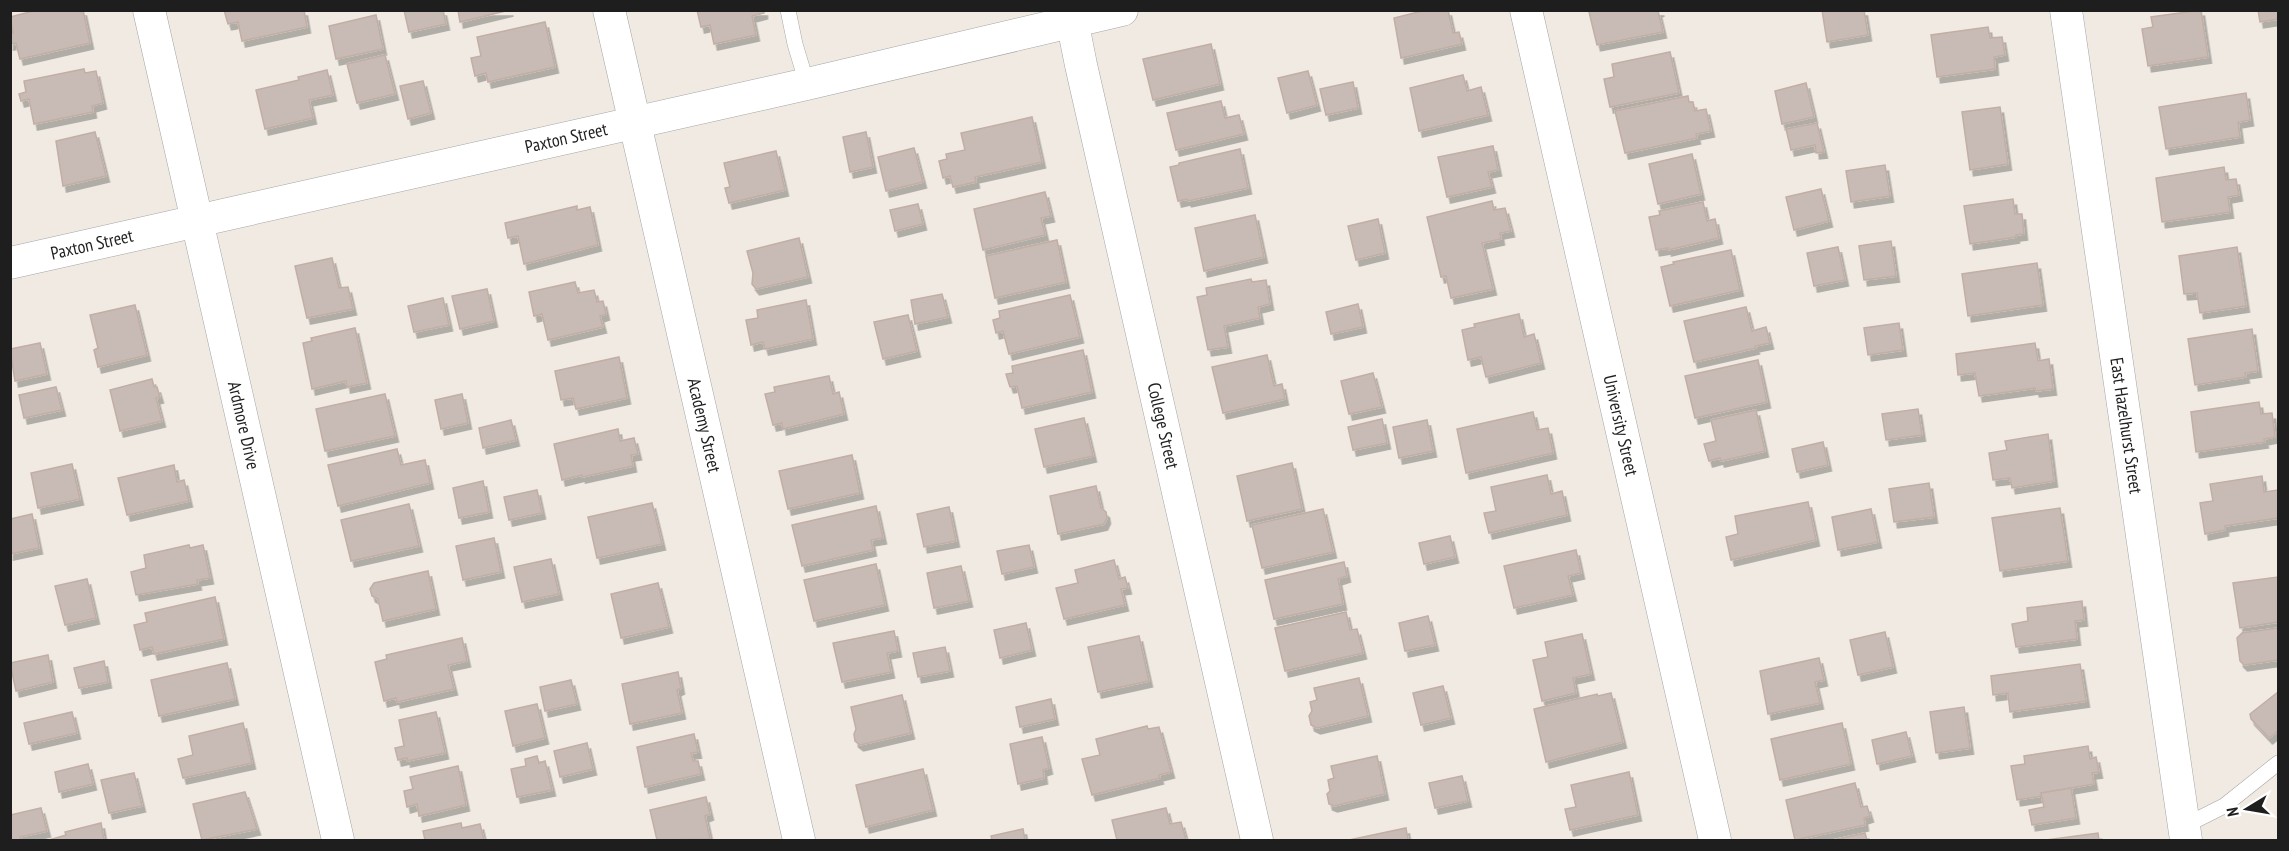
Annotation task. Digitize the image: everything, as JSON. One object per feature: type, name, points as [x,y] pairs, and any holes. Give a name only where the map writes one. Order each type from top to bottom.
[{"type":"street","name":"Ardmore Drive","points":[[149,10],[338,840]]},
{"type":"street","name":"Academy Street","points":[[609,10],[799,840]]},
{"type":"street","name":"Paxton Street","points":[[10,263],[807,84],[1071,16],[1122,10]]},
{"type":"street","name":"University Street","points":[[1526,10],[1715,840]]},
{"type":"street","name":"East Hazelhurst Street","points":[[2066,10],[2185,833]]},
{"type":"street","name":"College Street","points":[[1071,16],[1257,840]]},
{"type":"lane","points":[[788,10],[807,84]]},
{"type":"lane","points":[[2185,833],[2224,806],[2278,763]]},
{"type":"building","points":[[37,10],[83,10],[90,43],[20,59],[16,43],[10,44],[10,33],[13,33],[10,17]]},
{"type":"building","points":[[224,10],[304,10],[307,27],[242,41],[238,22],[228,24]]},
{"type":"building","points":[[404,10],[443,10],[446,24],[409,32]]},
{"type":"building","points":[[458,10],[510,10],[460,22]]},
{"type":"building","points":[[697,10],[764,10],[764,13],[752,16],[756,35],[714,44],[710,25],[701,27]]},
{"type":"building","points":[[1426,10],[1448,10],[1453,33],[1459,32],[1462,44],[1401,58],[1394,18]]},
{"type":"building","points":[[1594,10],[1661,10],[1658,11],[1663,32],[1597,45],[1589,12]]},
{"type":"building","points":[[1822,10],[1864,10],[1868,35],[1827,42]]},
{"type":"building","points":[[2201,10],[2208,57],[2148,66],[2142,29],[2153,27],[2151,17]]},
{"type":"building","points":[[2258,10],[2278,10],[2278,19],[2260,22]]},
{"type":"building","points":[[376,15],[383,49],[336,59],[329,26]]},
{"type":"building","points":[[545,22],[555,67],[488,82],[486,73],[475,76],[471,58],[481,56],[477,37]]},
{"type":"building","points":[[1988,27],[1990,38],[2002,37],[2005,55],[1994,57],[1995,69],[1937,77],[1931,35]]},
{"type":"building","points":[[1211,44],[1220,84],[1153,100],[1143,59]]},
{"type":"building","points":[[1670,52],[1679,93],[1610,107],[1604,79],[1614,77],[1612,64]]},
{"type":"building","points":[[385,55],[395,94],[357,103],[347,64]]},
{"type":"building","points":[[84,69],[85,73],[96,71],[103,103],[92,106],[93,112],[34,124],[29,99],[21,101],[19,94],[26,92],[24,81]]},
{"type":"building","points":[[327,70],[333,95],[309,100],[313,118],[265,129],[256,90],[299,80],[298,77]]},
{"type":"building","points":[[1308,71],[1317,105],[1287,113],[1278,78]]},
{"type":"building","points":[[1463,75],[1467,91],[1481,87],[1488,115],[1419,131],[1410,88]]},
{"type":"building","points":[[423,81],[431,113],[408,119],[400,86]]},
{"type":"building","points":[[1353,82],[1358,108],[1326,115],[1320,89]]},
{"type":"building","points":[[1806,83],[1814,117],[1782,124],[1775,91]]},
{"type":"building","points":[[2246,93],[2250,120],[2238,122],[2240,137],[2166,149],[2159,107]]},
{"type":"building","points":[[1688,96],[1689,102],[1693,102],[1695,111],[1706,109],[1711,131],[1696,134],[1697,138],[1625,153],[1615,111]]},
{"type":"building","points":[[1221,101],[1225,118],[1239,115],[1244,134],[1176,150],[1167,113]]},
{"type":"building","points":[[2000,107],[2008,164],[1970,170],[1962,112]]},
{"type":"building","points":[[1032,117],[1042,162],[975,177],[976,182],[953,187],[950,176],[943,178],[939,161],[947,159],[946,154],[965,150],[961,133]]},
{"type":"building","points":[[1817,123],[1824,152],[1816,153],[1815,145],[1791,150],[1786,129]]},
{"type":"building","points":[[95,132],[106,176],[63,186],[56,141]]},
{"type":"building","points":[[866,132],[873,167],[850,172],[843,137]]},
{"type":"building","points":[[1493,146],[1498,170],[1488,172],[1492,187],[1447,197],[1438,157]]},
{"type":"building","points":[[914,148],[923,182],[886,191],[878,157]]},
{"type":"building","points":[[1240,149],[1248,188],[1188,201],[1187,199],[1178,201],[1170,167]]},
{"type":"building","points":[[776,151],[785,190],[729,203],[725,188],[730,187],[724,163]]},
{"type":"building","points":[[1692,154],[1701,194],[1658,204],[1649,164]]},
{"type":"building","points":[[1885,165],[1890,196],[1851,202],[1846,171]]},
{"type":"building","points":[[2224,167],[2226,180],[2236,179],[2239,195],[2228,197],[2230,212],[2162,222],[2156,178]]},
{"type":"building","points":[[1821,189],[1829,221],[1794,230],[1786,197]]},
{"type":"building","points":[[1045,192],[1051,216],[1041,218],[1045,235],[983,250],[974,209]]},
{"type":"building","points":[[2013,199],[2015,214],[2022,214],[2024,234],[1970,244],[1964,206]]},
{"type":"building","points":[[1492,201],[1494,210],[1505,208],[1511,231],[1500,233],[1501,239],[1482,243],[1493,289],[1451,298],[1446,276],[1441,277],[1427,217]]},
{"type":"building","points":[[1703,202],[1707,221],[1715,219],[1719,238],[1668,250],[1668,248],[1656,250],[1649,217],[1660,215],[1659,211]]},
{"type":"building","points":[[918,204],[923,224],[895,231],[890,210]]},
{"type":"building","points":[[577,206],[577,210],[590,207],[598,245],[524,264],[518,236],[508,238],[505,223]]},
{"type":"building","points":[[1255,215],[1264,257],[1204,271],[1195,228]]},
{"type":"building","points":[[1378,219],[1385,253],[1356,260],[1348,226]]},
{"type":"building","points":[[799,238],[808,277],[756,289],[752,284],[753,273],[747,251]]},
{"type":"building","points":[[1057,240],[1066,282],[995,298],[986,256]]},
{"type":"building","points":[[1891,241],[1896,276],[1864,280],[1859,246]]},
{"type":"building","points":[[1838,247],[1845,280],[1814,286],[1807,253]]},
{"type":"building","points":[[2237,247],[2246,306],[2200,313],[2197,293],[2184,294],[2179,256]]},
{"type":"building","points":[[1731,250],[1740,290],[1670,306],[1661,267],[1674,264],[1673,262]]},
{"type":"building","points":[[332,258],[339,288],[348,287],[353,309],[307,318],[295,266]]},
{"type":"building","points":[[2037,263],[2043,305],[1968,316],[1962,274]]},
{"type":"building","points":[[1251,279],[1252,282],[1266,280],[1270,304],[1258,307],[1260,318],[1224,326],[1228,347],[1208,350],[1197,297],[1207,295],[1206,288]]},
{"type":"building","points":[[575,282],[578,293],[594,290],[597,302],[603,301],[606,314],[600,316],[603,327],[548,340],[542,314],[534,316],[529,292]]},
{"type":"building","points":[[487,289],[494,321],[460,329],[452,296]]},
{"type":"building","points":[[942,294],[948,317],[915,324],[911,300]]},
{"type":"building","points":[[1070,295],[1080,337],[1009,354],[1003,331],[996,333],[993,320],[1000,318],[999,311]]},
{"type":"building","points":[[443,298],[449,325],[414,332],[408,306]]},
{"type":"building","points":[[806,300],[813,339],[765,349],[763,342],[751,345],[746,320],[758,318],[757,310]]},
{"type":"building","points":[[1358,304],[1363,327],[1331,334],[1326,312]]},
{"type":"building","points":[[135,305],[147,355],[98,367],[94,350],[98,348],[90,315]]},
{"type":"building","points":[[1746,307],[1752,331],[1766,327],[1770,343],[1694,362],[1684,321]]},
{"type":"building","points":[[1519,314],[1524,337],[1534,334],[1541,363],[1486,377],[1481,357],[1468,360],[1462,330],[1475,327],[1474,324]]},
{"type":"building","points":[[908,315],[917,351],[883,359],[874,322]]},
{"type":"building","points":[[1899,323],[1903,350],[1868,355],[1864,328]]},
{"type":"building","points":[[355,328],[367,383],[347,387],[346,381],[312,389],[303,343],[312,341],[311,338]]},
{"type":"building","points":[[2252,329],[2258,371],[2245,373],[2246,377],[2195,385],[2188,339]]},
{"type":"building","points":[[40,343],[47,374],[15,381],[10,349]]},
{"type":"building","points":[[2035,343],[2038,361],[2049,359],[2053,389],[2036,391],[2035,388],[1979,396],[1975,373],[1958,375],[1956,354]]},
{"type":"building","points":[[1083,350],[1092,392],[1022,408],[1017,386],[1010,387],[1006,374],[1013,373],[1012,366]]},
{"type":"building","points":[[1267,355],[1274,386],[1282,384],[1285,399],[1223,413],[1212,367]]},
{"type":"building","points":[[619,357],[627,398],[576,409],[573,398],[561,400],[555,371]]},
{"type":"building","points":[[1758,360],[1767,402],[1695,418],[1685,376]]},
{"type":"building","points":[[1373,373],[1382,407],[1349,414],[1341,381]]},
{"type":"building","points":[[829,376],[833,394],[839,392],[844,414],[783,429],[782,423],[773,425],[765,394],[775,392],[774,387]]},
{"type":"building","points":[[152,379],[160,397],[156,398],[162,421],[120,431],[110,390]]},
{"type":"building","points":[[56,387],[62,410],[24,418],[19,395]]},
{"type":"building","points":[[385,394],[395,436],[325,451],[316,409]]},
{"type":"building","points":[[462,394],[468,423],[441,429],[435,400]]},
{"type":"building","points":[[2259,402],[2261,414],[2272,413],[2275,437],[2264,439],[2265,442],[2196,452],[2191,412]]},
{"type":"building","points":[[1918,409],[1922,435],[1886,440],[1882,414]]},
{"type":"building","points":[[1756,410],[1765,451],[1721,461],[1720,458],[1709,461],[1704,444],[1716,441],[1711,420]]},
{"type":"building","points":[[1533,412],[1537,430],[1548,428],[1553,453],[1466,473],[1457,429]]},
{"type":"building","points":[[1084,418],[1093,456],[1044,467],[1035,429]]},
{"type":"building","points":[[1382,419],[1387,443],[1353,450],[1348,427]]},
{"type":"building","points":[[511,420],[516,440],[483,448],[479,428]]},
{"type":"building","points":[[1427,420],[1433,451],[1399,458],[1393,427]]},
{"type":"building","points":[[618,429],[620,441],[634,438],[638,454],[631,455],[633,466],[562,480],[554,444]]},
{"type":"building","points":[[2048,434],[2054,481],[2012,488],[2010,478],[1993,480],[1989,453],[2007,450],[2005,441]]},
{"type":"building","points":[[1823,442],[1828,465],[1797,472],[1792,449]]},
{"type":"building","points":[[397,449],[401,465],[425,460],[430,483],[338,506],[328,465]]},
{"type":"building","points":[[852,455],[860,493],[788,509],[779,471]]},
{"type":"building","points":[[1292,463],[1302,509],[1247,521],[1237,476]]},
{"type":"building","points":[[72,464],[80,499],[38,508],[31,473]]},
{"type":"building","points":[[174,465],[177,482],[184,480],[189,501],[127,515],[118,478]]},
{"type":"building","points":[[1547,475],[1551,494],[1562,491],[1567,515],[1489,533],[1484,513],[1496,511],[1491,487]]},
{"type":"building","points":[[2262,476],[2264,492],[2278,490],[2278,518],[2225,526],[2225,530],[2205,534],[2200,503],[2213,501],[2210,484]]},
{"type":"building","points":[[483,481],[489,512],[459,518],[453,488]]},
{"type":"building","points":[[1929,483],[1934,517],[1894,522],[1889,489]]},
{"type":"building","points":[[1096,486],[1101,508],[1106,512],[1107,518],[1104,524],[1058,534],[1050,496]]},
{"type":"building","points":[[537,490],[542,513],[509,520],[504,497]]},
{"type":"building","points":[[1808,502],[1816,540],[1731,560],[1726,537],[1738,534],[1735,516]]},
{"type":"building","points":[[652,503],[662,544],[597,558],[588,517]]},
{"type":"building","points":[[409,504],[419,546],[351,561],[341,520]]},
{"type":"building","points":[[876,506],[883,538],[871,540],[873,550],[802,566],[792,525]]},
{"type":"building","points":[[949,507],[956,541],[924,547],[917,514]]},
{"type":"building","points":[[2060,508],[2068,561],[2000,571],[1992,518]]},
{"type":"building","points":[[1323,509],[1333,552],[1262,568],[1252,525]]},
{"type":"building","points":[[1871,509],[1878,542],[1838,550],[1832,517]]},
{"type":"building","points":[[32,514],[39,548],[10,554],[10,519]]},
{"type":"building","points":[[1450,536],[1455,557],[1424,564],[1419,543]]},
{"type":"building","points":[[494,538],[501,572],[463,580],[456,546]]},
{"type":"building","points":[[189,545],[190,548],[203,545],[210,578],[197,580],[198,584],[136,595],[131,572],[146,568],[144,555]]},
{"type":"building","points":[[1029,545],[1034,567],[1002,574],[997,551]]},
{"type":"building","points":[[1576,550],[1581,573],[1568,576],[1573,595],[1514,608],[1504,566]]},
{"type":"building","points":[[551,559],[559,594],[522,602],[514,567]]},
{"type":"building","points":[[1114,560],[1119,579],[1125,577],[1128,588],[1121,589],[1125,605],[1064,619],[1056,588],[1078,583],[1075,570]]},
{"type":"building","points":[[1344,562],[1347,576],[1338,579],[1343,604],[1274,619],[1265,580]]},
{"type":"building","points":[[876,564],[885,605],[814,621],[804,580]]},
{"type":"building","points":[[961,566],[969,601],[934,608],[927,573]]},
{"type":"building","points":[[428,571],[436,609],[383,621],[378,599],[372,596],[370,589],[374,583]]},
{"type":"building","points":[[2278,577],[2278,622],[2240,628],[2233,583]]},
{"type":"building","points":[[87,579],[96,618],[65,625],[55,586]]},
{"type":"building","points":[[658,583],[669,627],[621,638],[611,594]]},
{"type":"building","points":[[215,597],[224,639],[154,654],[152,647],[140,650],[134,625],[147,622],[145,613]]},
{"type":"building","points":[[2082,601],[2084,620],[2075,621],[2077,639],[2016,647],[2012,624],[2028,621],[2027,608]]},
{"type":"building","points":[[1346,612],[1350,630],[1357,629],[1363,653],[1285,671],[1275,628]]},
{"type":"building","points":[[1428,616],[1435,645],[1405,651],[1399,623]]},
{"type":"building","points":[[1026,623],[1032,650],[1000,658],[994,630]]},
{"type":"building","points":[[2278,628],[2278,660],[2244,665],[2240,661],[2237,638],[2242,633]]},
{"type":"building","points":[[894,631],[898,651],[887,653],[891,672],[842,682],[833,643]]},
{"type":"building","points":[[1885,632],[1893,667],[1858,675],[1850,640]]},
{"type":"building","points":[[1582,634],[1591,674],[1573,678],[1576,693],[1542,701],[1533,660],[1548,657],[1545,642]]},
{"type":"building","points":[[1139,636],[1149,681],[1098,692],[1088,647]]},
{"type":"building","points":[[462,638],[467,661],[448,665],[454,689],[397,702],[396,698],[384,701],[375,662],[387,659],[386,655]]},
{"type":"building","points":[[945,647],[950,671],[918,677],[913,653]]},
{"type":"building","points":[[48,655],[53,682],[16,691],[10,663]]},
{"type":"building","points":[[1819,658],[1824,680],[1815,682],[1820,703],[1768,714],[1760,671]]},
{"type":"building","points":[[104,661],[108,682],[79,688],[74,668]]},
{"type":"building","points":[[227,663],[235,699],[159,716],[151,680]]},
{"type":"building","points":[[2080,664],[2086,701],[2010,712],[2008,693],[1993,695],[1991,676]]},
{"type":"building","points":[[678,672],[681,688],[677,690],[682,713],[630,724],[622,684]]},
{"type":"building","points":[[1359,678],[1368,716],[1317,728],[1311,725],[1310,702],[1317,700],[1314,688]]},
{"type":"building","points":[[571,680],[577,704],[545,711],[540,687]]},
{"type":"building","points":[[1443,686],[1451,718],[1421,725],[1413,693]]},
{"type":"building","points":[[2278,692],[2278,731],[2269,738],[2251,719],[2250,714]]},
{"type":"building","points":[[1611,693],[1623,742],[1546,762],[1534,709],[1597,694],[1598,696]]},
{"type":"building","points":[[902,695],[911,733],[860,745],[855,741],[856,729],[851,707]]},
{"type":"building","points":[[1051,699],[1055,719],[1020,727],[1016,707]]},
{"type":"building","points":[[537,704],[545,738],[513,746],[505,711]]},
{"type":"building","points":[[1964,707],[1970,748],[1936,753],[1930,712]]},
{"type":"building","points":[[72,712],[77,733],[29,744],[24,723]]},
{"type":"building","points":[[436,712],[445,753],[407,761],[407,758],[398,760],[395,748],[404,746],[399,720]]},
{"type":"building","points":[[243,723],[252,763],[183,778],[178,759],[193,755],[189,736]]},
{"type":"building","points":[[1842,723],[1851,764],[1780,780],[1771,739]]},
{"type":"building","points":[[1147,726],[1148,729],[1159,727],[1171,772],[1159,775],[1160,778],[1092,795],[1082,759],[1100,755],[1096,739]]},
{"type":"building","points":[[1906,732],[1912,756],[1877,764],[1872,740]]},
{"type":"building","points":[[694,734],[698,752],[691,753],[693,761],[698,761],[701,774],[645,787],[637,747]]},
{"type":"building","points":[[1042,737],[1049,768],[1043,770],[1044,778],[1018,784],[1010,744]]},
{"type":"building","points":[[587,743],[593,769],[560,777],[554,751]]},
{"type":"building","points":[[2088,746],[2090,759],[2096,757],[2099,772],[2092,773],[2094,784],[2041,793],[2042,796],[2017,800],[2011,766],[2025,764],[2024,756]]},
{"type":"building","points":[[537,756],[539,763],[545,761],[552,790],[517,797],[511,769],[526,766],[525,759]]},
{"type":"building","points":[[1377,756],[1385,794],[1334,806],[1329,804],[1328,780],[1334,778],[1331,766]]},
{"type":"building","points":[[88,764],[93,784],[59,792],[55,772]]},
{"type":"building","points":[[458,766],[466,805],[419,816],[417,804],[407,807],[404,791],[413,789],[410,777]]},
{"type":"building","points":[[923,769],[933,810],[866,827],[856,785]]},
{"type":"building","points":[[1629,772],[1638,815],[1570,830],[1565,809],[1576,807],[1571,785]]},
{"type":"building","points":[[134,773],[142,806],[109,813],[101,780]]},
{"type":"building","points":[[1462,776],[1468,801],[1435,808],[1429,783]]},
{"type":"building","points":[[1855,783],[1861,807],[1867,806],[1870,816],[1864,818],[1865,825],[1795,840],[1786,800]]},
{"type":"building","points":[[2071,788],[2076,818],[2032,825],[2029,810],[2044,807],[2041,793]]},
{"type":"building","points":[[245,792],[257,829],[202,840],[193,804]]},
{"type":"building","points":[[706,797],[710,814],[705,816],[710,839],[657,840],[650,810]]},
{"type":"building","points":[[41,808],[47,831],[20,837],[20,840],[10,840],[10,815]]},
{"type":"building","points":[[1166,808],[1170,824],[1181,822],[1186,840],[1117,840],[1112,820]]},
{"type":"building","points":[[101,823],[104,840],[49,840],[66,835],[65,832]]},
{"type":"building","points":[[461,823],[462,828],[480,824],[484,840],[425,840],[423,831]]},
{"type":"building","points":[[1406,828],[1408,840],[1349,840]]},
{"type":"building","points":[[1023,829],[1025,840],[992,840],[991,836]]},
{"type":"building","points":[[1865,833],[1867,840],[1833,840]]},
{"type":"building","points":[[2098,833],[2099,840],[2046,840]]}]
